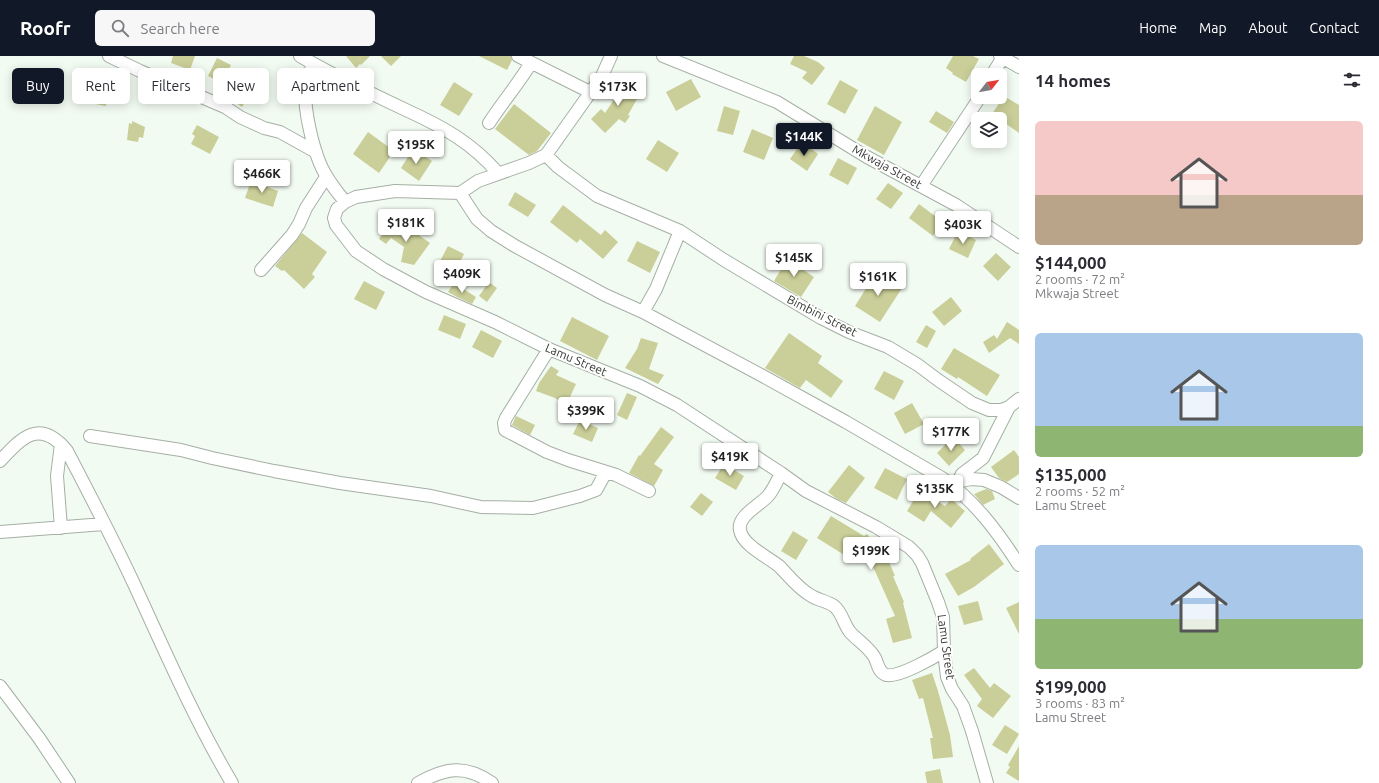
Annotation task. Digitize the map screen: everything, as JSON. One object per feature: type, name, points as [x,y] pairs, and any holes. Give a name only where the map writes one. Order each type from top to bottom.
[{"type":"street","points":[[109,56],[140,71],[225,107],[240,117],[264,128],[280,132],[316,152]]},
{"type":"street","points":[[300,56],[429,120],[478,152],[498,173]]},
{"type":"street","points":[[518,56],[590,92]]},
{"type":"street","points":[[314,64],[308,75],[306,84],[306,115],[316,152],[326,177],[345,202],[356,197],[395,191],[460,193],[478,181],[546,155],[602,76],[611,56]]},
{"type":"street","name":"Mkwaja Street","points":[[663,56],[777,102],[867,157],[962,209],[1019,247]]},
{"type":"street","points":[[996,68],[1002,57],[1019,67]]},
{"type":"street","points":[[488,123],[522,78],[531,63]]},
{"type":"street","points":[[921,186],[975,104]]},
{"type":"street","name":"Bimbini Street","points":[[546,155],[558,167],[597,196],[680,231],[724,260],[810,312],[850,332],[888,347],[918,365],[972,403],[989,410],[1001,410],[1009,407],[1019,399]]},
{"type":"street","points":[[261,270],[292,235],[306,208],[326,177]]},
{"type":"street","points":[[460,193],[477,219],[491,231],[515,246],[605,295],[643,312],[761,375],[955,482],[986,518],[1019,565]]},
{"type":"street","name":"Lamu Street","points":[[345,202],[337,209],[334,218],[336,225],[356,250],[383,269],[426,292],[495,322],[549,349],[640,386],[677,405],[781,472],[806,491],[876,527],[910,547],[917,555],[932,584],[943,617],[944,651],[947,676],[952,689],[962,706],[972,731],[987,783]]},
{"type":"street","points":[[643,312],[656,289],[680,231]]},
{"type":"street","points":[[549,349],[506,418],[504,427],[505,430],[547,452],[606,472],[649,491]]},
{"type":"street","points":[[955,482],[962,474],[983,458],[1009,407]]},
{"type":"street","points":[[0,461],[14,446],[31,434],[37,433],[56,439],[67,451],[133,583],[172,667],[219,761],[232,783]]},
{"type":"street","points":[[90,436],[181,450],[281,472],[347,484],[431,496],[481,507],[533,508],[580,496],[596,490],[606,472]]},
{"type":"street","points":[[61,444],[58,476],[61,528]]},
{"type":"street","points":[[781,472],[774,488],[768,496],[754,506],[743,520],[740,526],[740,531],[743,538],[778,566],[811,596],[835,607],[850,632],[859,642],[870,650],[876,659],[877,665],[881,672],[887,675],[894,675],[925,662],[944,651]]},
{"type":"street","points":[[955,482],[972,479],[984,480],[1001,487],[1019,498]]},
{"type":"street","points":[[0,532],[104,524]]},
{"type":"street","points":[[0,686],[39,738],[69,783]]},
{"type":"street","points":[[418,783],[437,773],[450,770],[463,770],[477,774],[492,783]]},
{"type":"building","points":[[173,56],[195,56],[191,68],[185,68],[171,63]]},
{"type":"building","points":[[346,56],[370,56],[361,65],[360,64],[356,68]]},
{"type":"building","points":[[381,56],[401,56],[391,66]]},
{"type":"building","points":[[479,56],[511,56],[512,60],[507,70]]},
{"type":"building","points":[[794,56],[804,56],[818,62],[825,68],[812,85],[802,78],[807,72],[790,64]]},
{"type":"building","points":[[953,56],[973,56],[979,59],[974,68],[971,68],[971,73],[966,82],[952,74],[953,73],[946,68]]},
{"type":"building","points":[[217,58],[231,65],[230,68],[213,68],[213,78],[208,76]]},
{"type":"building","points":[[618,79],[641,92],[628,115],[630,116],[625,123],[619,119],[605,133],[591,119],[601,109],[605,113],[617,95],[611,92]]},
{"type":"building","points":[[691,79],[701,97],[676,111],[666,92]]},
{"type":"building","points":[[840,80],[858,90],[845,114],[827,104]]},
{"type":"building","points":[[454,82],[473,94],[459,116],[440,105]]},
{"type":"building","points":[[1007,98],[1019,105],[1019,133],[1007,125],[1007,112],[993,112],[999,104],[1007,104]]},
{"type":"building","points":[[95,104],[106,104],[106,106]]},
{"type":"building","points":[[514,104],[551,133],[537,151],[529,155],[495,129]]},
{"type":"building","points":[[724,106],[740,111],[733,135],[717,131]]},
{"type":"building","points":[[875,106],[902,122],[884,155],[857,140]]},
{"type":"building","points":[[936,111],[954,122],[947,133],[929,122]]},
{"type":"building","points":[[132,121],[145,127],[143,138],[139,137],[138,142],[127,140],[129,123],[132,124]]},
{"type":"building","points":[[197,125],[219,137],[210,154],[191,144],[195,136],[192,134]]},
{"type":"building","points":[[752,129],[773,138],[764,160],[743,152]]},
{"type":"building","points":[[368,132],[394,151],[379,173],[353,154]]},
{"type":"building","points":[[658,140],[679,153],[667,172],[646,159]]},
{"type":"building","points":[[802,142],[818,154],[807,171],[790,159]]},
{"type":"building","points":[[413,149],[432,161],[419,181],[401,168]]},
{"type":"building","points":[[838,158],[857,168],[848,185],[829,175]]},
{"type":"building","points":[[251,181],[278,191],[273,207],[245,198]]},
{"type":"building","points":[[888,183],[903,193],[891,209],[876,199]]},
{"type":"building","points":[[515,192],[536,205],[528,217],[508,205]]},
{"type":"building","points":[[919,204],[943,222],[933,236],[909,218]]},
{"type":"building","points":[[563,205],[601,235],[605,230],[618,242],[603,259],[580,239],[577,243],[550,222]]},
{"type":"building","points":[[391,221],[406,232],[409,228],[430,243],[414,265],[401,262],[404,247],[391,238],[386,244],[379,239]]},
{"type":"building","points":[[958,231],[976,240],[968,258],[949,249]]},
{"type":"building","points":[[302,233],[327,252],[312,274],[315,277],[304,289],[284,270],[282,271],[275,266]]},
{"type":"building","points":[[637,241],[660,252],[650,273],[627,261]]},
{"type":"building","points":[[448,246],[464,254],[453,276],[437,267]]},
{"type":"building","points":[[996,253],[1011,267],[998,281],[983,266]]},
{"type":"building","points":[[787,259],[814,277],[801,297],[774,281]]},
{"type":"building","points":[[877,271],[902,288],[880,322],[855,306]]},
{"type":"building","points":[[364,281],[385,292],[376,310],[354,299]]},
{"type":"building","points":[[489,282],[497,288],[487,302],[479,296]]},
{"type":"building","points":[[454,283],[476,297],[472,304],[448,292]]},
{"type":"building","points":[[951,297],[962,311],[944,326],[932,312]]},
{"type":"building","points":[[444,315],[466,324],[460,339],[438,330]]},
{"type":"building","points":[[572,317],[609,336],[597,360],[560,341]]},
{"type":"building","points":[[1007,322],[1019,330],[1019,344],[1010,338],[989,353],[983,342],[994,335],[997,339]]},
{"type":"building","points":[[926,325],[936,331],[927,348],[916,342]]},
{"type":"building","points":[[481,330],[502,341],[493,358],[472,347]]},
{"type":"building","points":[[789,333],[822,356],[818,363],[843,381],[831,398],[806,380],[800,388],[765,368]]},
{"type":"building","points":[[641,338],[658,343],[649,369],[664,375],[658,384],[625,368],[637,349]]},
{"type":"building","points":[[954,348],[1000,375],[987,396],[958,377],[957,379],[941,369]]},
{"type":"building","points":[[551,366],[559,371],[556,375],[576,384],[570,397],[573,399],[569,407],[555,398],[536,391],[539,383]]},
{"type":"building","points":[[884,371],[904,381],[894,400],[874,389]]},
{"type":"building","points":[[627,393],[637,397],[627,420],[617,415]]},
{"type":"building","points":[[912,403],[924,424],[905,434],[894,413]]},
{"type":"building","points":[[516,416],[535,425],[530,435],[512,425]]},
{"type":"building","points":[[580,420],[598,428],[592,442],[573,434]]},
{"type":"building","points":[[661,427],[674,437],[654,464],[663,470],[654,486],[629,473],[639,455],[640,456]]},
{"type":"building","points":[[953,437],[965,450],[949,466],[937,453]]},
{"type":"building","points":[[1014,450],[1019,457],[1019,474],[1007,482],[999,478],[991,467]]},
{"type":"building","points":[[724,464],[744,476],[736,490],[715,478]]},
{"type":"building","points":[[849,465],[865,478],[846,503],[837,499],[828,492]]},
{"type":"building","points":[[885,468],[907,479],[897,500],[874,488]]},
{"type":"building","points":[[986,489],[992,491],[995,499],[983,505],[974,494]]},
{"type":"building","points":[[920,490],[945,506],[951,499],[965,511],[951,528],[931,511],[924,522],[907,511]]},
{"type":"building","points":[[701,493],[713,502],[702,516],[690,507]]},
{"type":"building","points":[[831,516],[864,536],[867,534],[889,562],[904,602],[912,638],[893,643],[886,619],[895,616],[871,562],[868,564],[853,545],[846,556],[817,538]]},
{"type":"building","points":[[793,531],[808,540],[796,560],[781,551]]},
{"type":"building","points":[[989,544],[1004,564],[974,587],[958,596],[945,574],[971,560],[970,559]]},
{"type":"building","points":[[978,601],[983,620],[964,625],[958,606]]},
{"type":"building","points":[[1019,602],[1019,634],[1006,608]]},
{"type":"building","points":[[974,668],[990,688],[994,683],[1011,696],[993,718],[977,706],[982,699],[964,675]]},
{"type":"building","points":[[932,673],[950,735],[953,757],[933,759],[930,738],[933,738],[923,698],[919,699],[912,680]]},
{"type":"building","points":[[1005,725],[1019,734],[1007,754],[992,745]]},
{"type":"building","points":[[1019,746],[1019,781],[1006,773],[1010,767],[1008,765]]},
{"type":"building","points":[[940,769],[943,783],[927,783],[925,772]]}]
